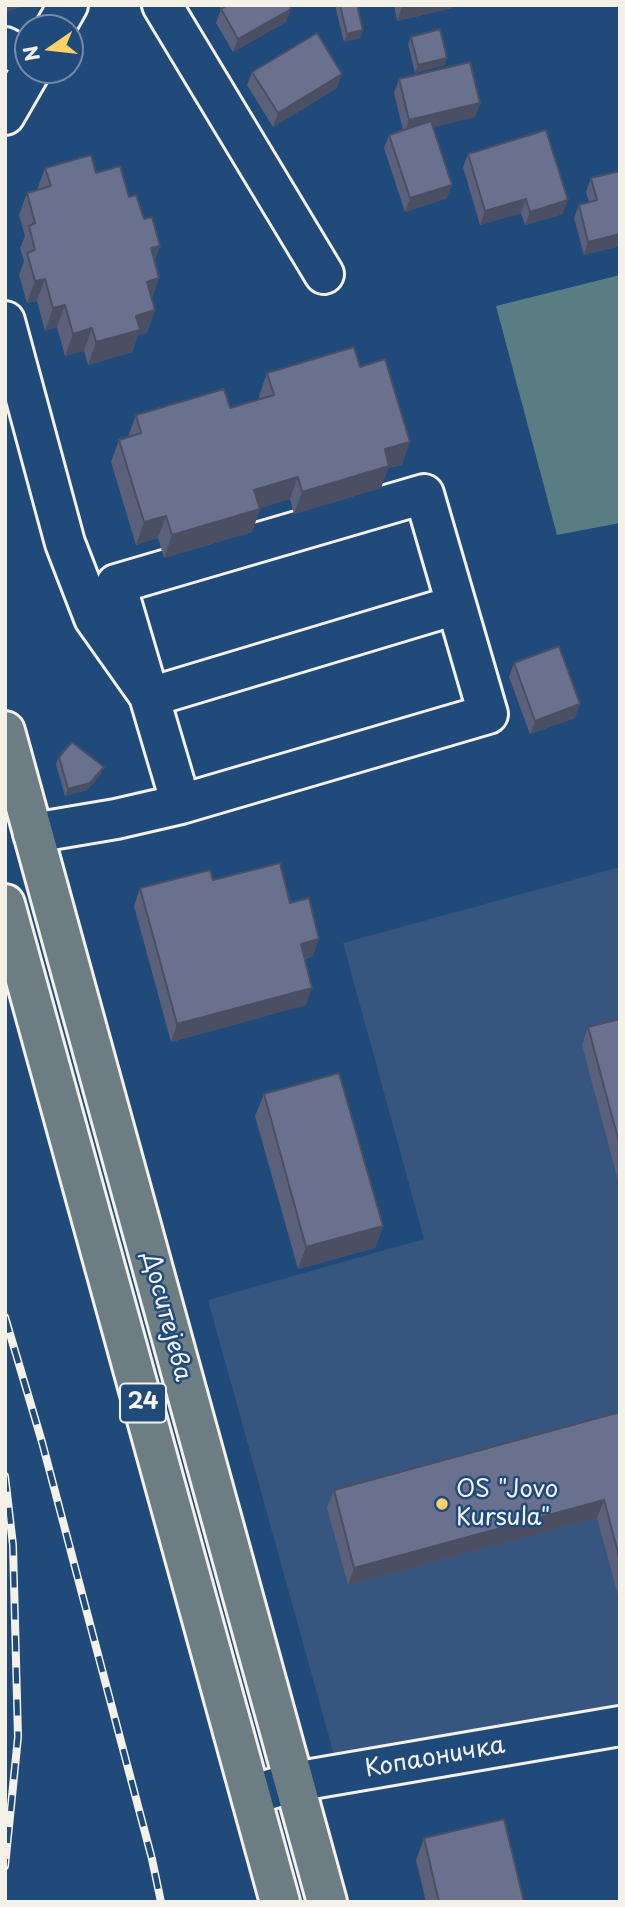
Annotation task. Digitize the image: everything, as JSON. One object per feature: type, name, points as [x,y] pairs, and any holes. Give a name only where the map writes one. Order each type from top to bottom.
[{"type":"main road","name":"Доситејева","points":[[5,732],[327,1902]]},
{"type":"main road","name":"Доситејева","points":[[5,904],[280,1902]]},
{"type":"street","points":[[162,5],[324,274]]},
{"type":"street","points":[[5,114],[23,84]]},
{"type":"street","points":[[5,321],[65,542],[94,618],[149,697]]},
{"type":"street","points":[[33,833],[116,819],[181,804],[488,714],[424,494],[116,584],[181,804]]},
{"type":"street","points":[[149,697],[456,605]]},
{"type":"street","points":[[116,819],[151,776],[162,740]]},
{"type":"street","name":"Копаоничка","points":[[251,1795],[294,1782],[620,1726]]},
{"type":"shaded area","name":"OS \"Jovo Kursula\"","points":[[620,867],[620,1708],[334,1755],[208,1300],[424,1239],[343,943]]},
{"type":"green space","points":[[620,275],[620,523],[557,535],[496,306]]},
{"type":"building","points":[[228,5],[289,5],[291,9],[238,39],[221,9]]},
{"type":"building","points":[[340,5],[357,5],[363,30],[347,34]]},
{"type":"building","points":[[440,29],[447,58],[418,65],[411,37]]},
{"type":"building","points":[[317,33],[342,74],[278,113],[252,72]]},
{"type":"building","points":[[470,62],[480,103],[409,120],[399,79]]},
{"type":"building","points":[[431,121],[452,185],[410,198],[389,135]]},
{"type":"building","points":[[546,130],[568,200],[530,212],[526,199],[485,211],[468,154]]},
{"type":"building","points":[[91,155],[96,173],[120,166],[129,197],[136,195],[144,219],[152,217],[160,246],[151,248],[159,278],[147,282],[155,310],[136,316],[140,330],[96,342],[92,328],[73,334],[65,305],[53,308],[45,279],[35,281],[27,253],[35,250],[29,226],[35,223],[27,193],[51,186],[45,168]]},
{"type":"building","points":[[620,171],[620,234],[588,242],[579,205],[597,200],[591,178]]},
{"type":"building","points":[[354,347],[360,367],[385,359],[410,442],[385,449],[389,466],[302,492],[298,477],[254,490],[260,509],[172,535],[166,516],[144,522],[119,440],[141,433],[136,415],[224,389],[230,408],[274,395],[267,373]]},
{"type":"building","points":[[559,646],[580,704],[535,721],[514,663]]},
{"type":"building","points":[[72,742],[104,767],[90,783],[68,789],[59,757]]},
{"type":"building","points":[[280,863],[290,903],[309,898],[319,939],[301,944],[312,988],[177,1024],[140,888],[210,870],[213,880]]},
{"type":"building","points":[[620,1019],[620,1146],[588,1027]]},
{"type":"building","points":[[339,1073],[383,1226],[306,1247],[264,1094]]},
{"type":"building","points":[[620,1412],[620,1560],[604,1500],[354,1568],[334,1490]]},
{"type":"building","points":[[504,1819],[524,1902],[439,1902],[424,1838]]},
{"type":"railway","points":[[5,1317],[42,1442],[161,1902]]},
{"type":"railway","points":[[5,1476],[13,1545],[18,1737],[5,1866]]},
{"type":"place","name":"OS \"Jovo Kursula\"","points":[[442,1504]]}]
